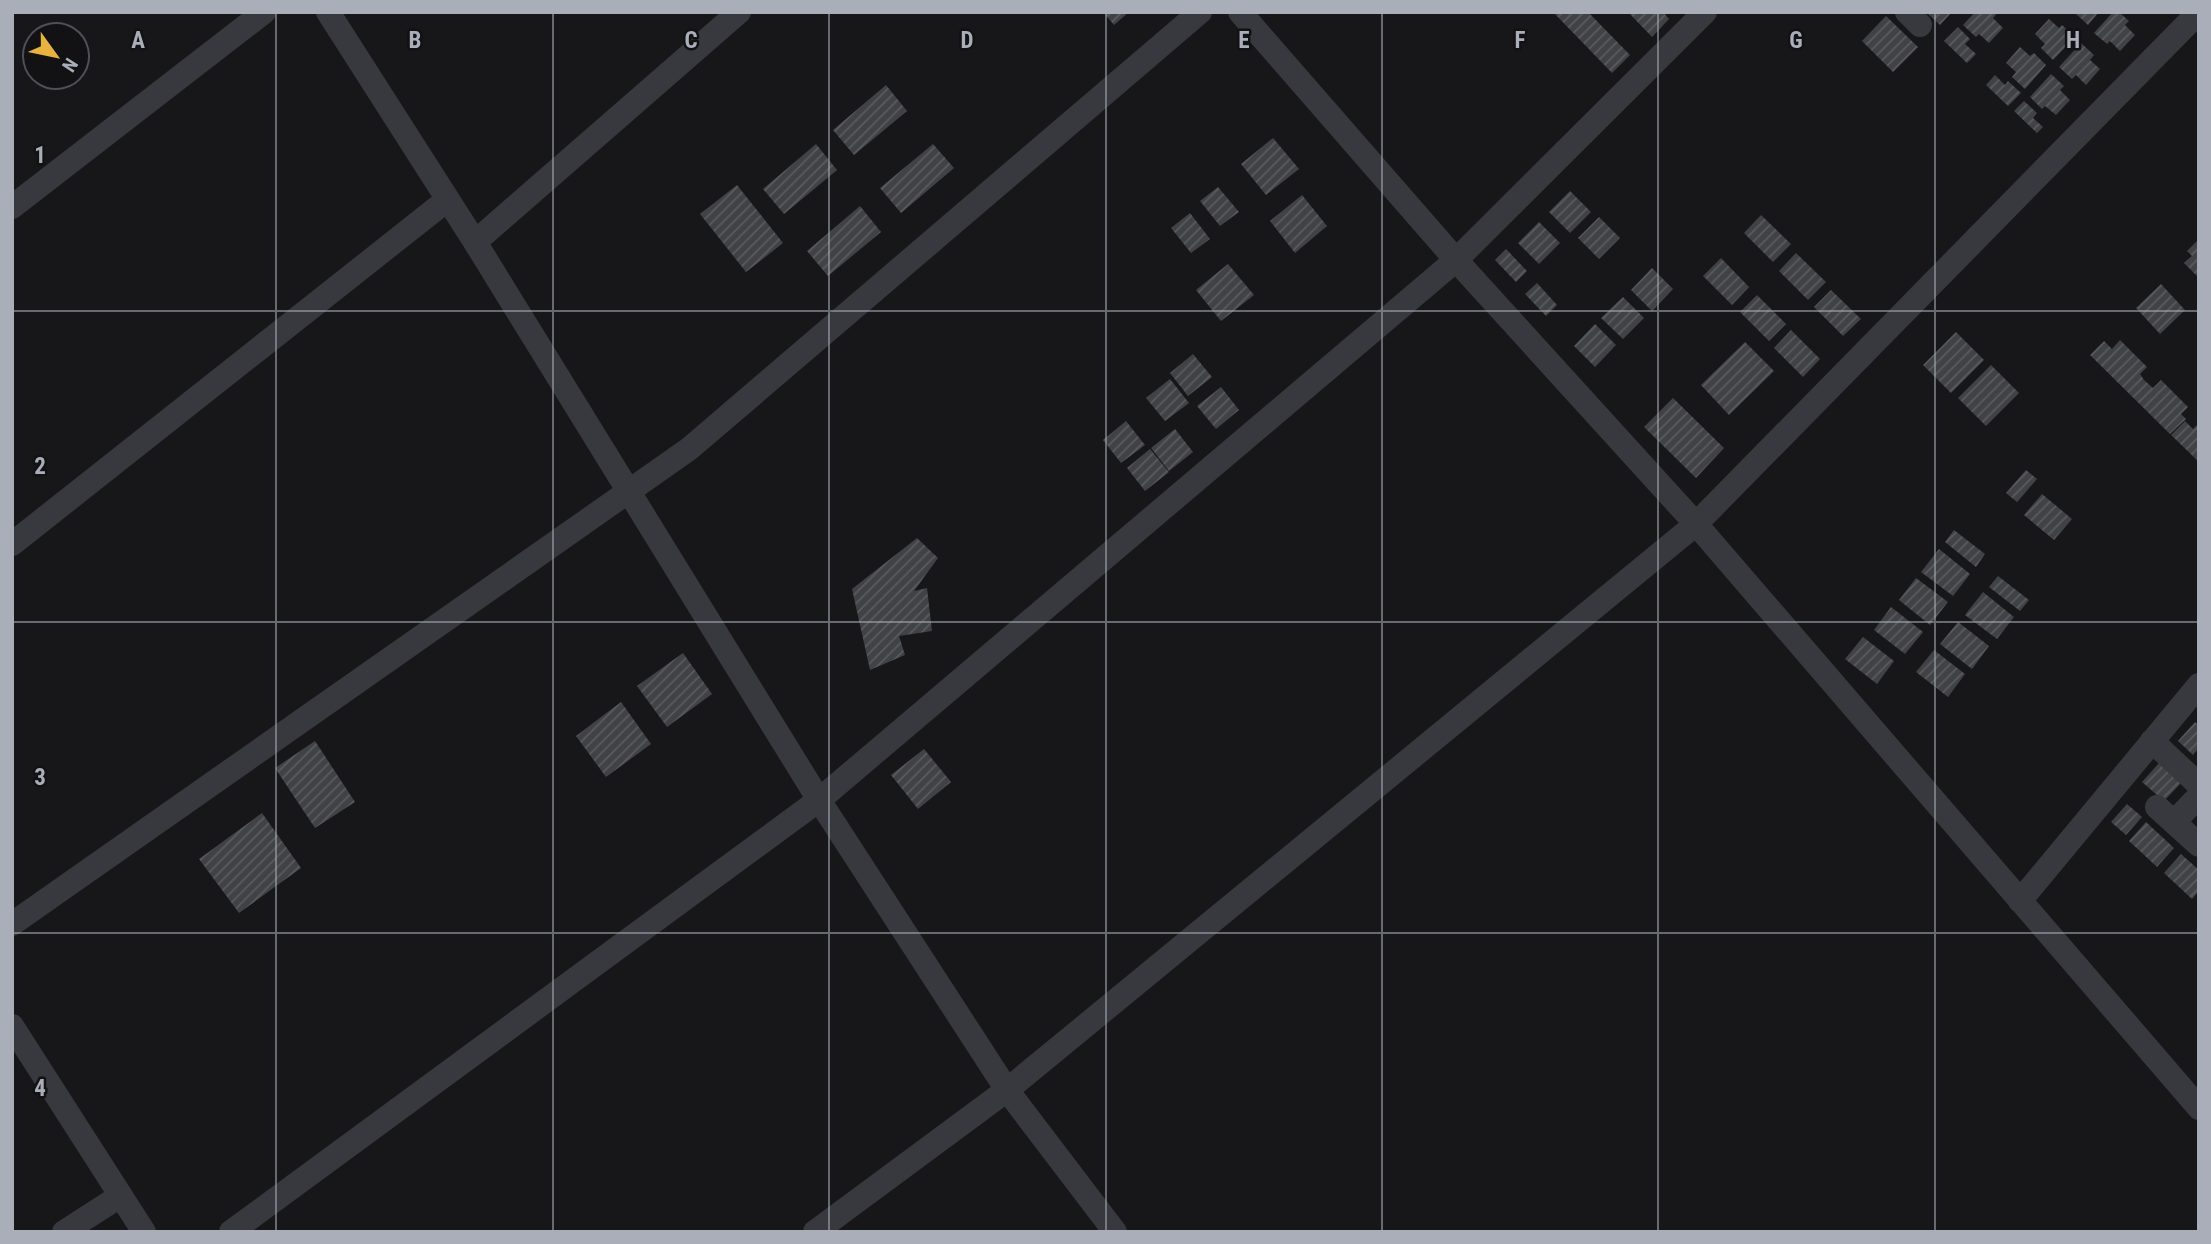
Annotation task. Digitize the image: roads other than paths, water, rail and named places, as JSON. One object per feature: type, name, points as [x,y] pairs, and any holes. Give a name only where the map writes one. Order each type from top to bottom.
[{"type":"street","points":[[12,207],[264,12]]},
{"type":"street","points":[[328,12],[475,242],[819,800],[1007,1090],[1115,1232]]},
{"type":"street","points":[[475,242],[739,12]]},
{"type":"street","points":[[12,924],[689,449],[1200,12]]},
{"type":"street","points":[[1240,12],[1456,260],[1696,524],[2199,1108]]},
{"type":"street","points":[[231,1232],[819,800],[1456,260],[1705,12]]},
{"type":"street","points":[[816,1232],[1007,1090],[1696,524],[2199,12]]},
{"type":"street","points":[[12,544],[447,200]]},
{"type":"street","points":[[2020,901],[2199,685]]},
{"type":"street","points":[[2152,741],[2199,785]]},
{"type":"street","points":[[2199,796],[2166,814],[2199,845]]},
{"type":"street","points":[[12,1026],[144,1232]]},
{"type":"street","points":[[64,1232],[120,1196]]}]
